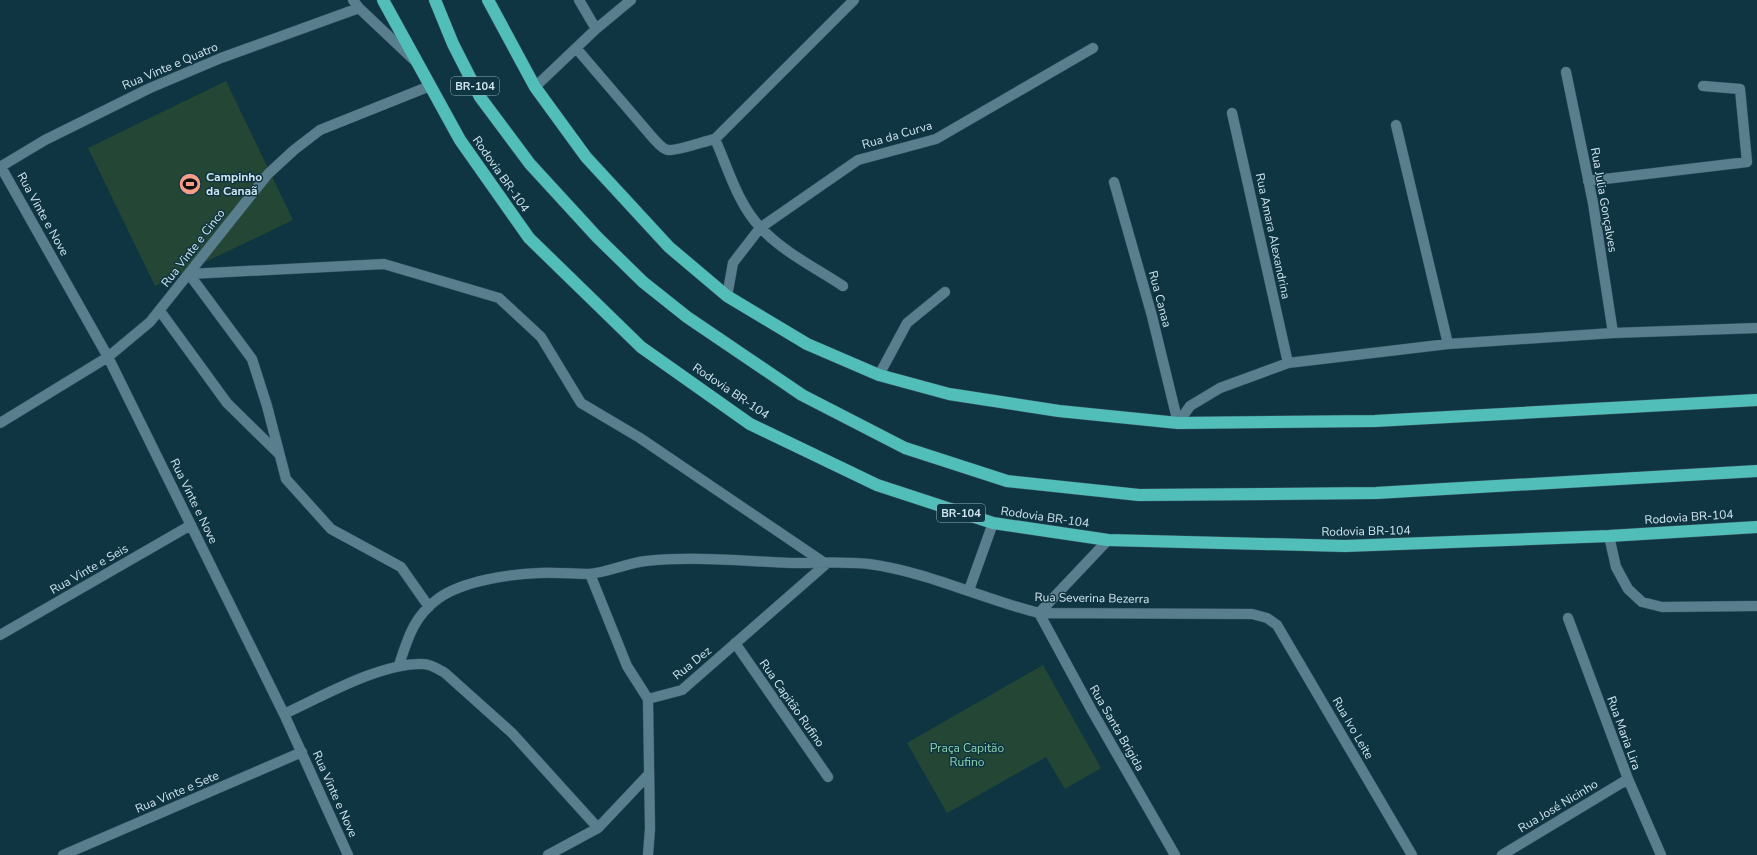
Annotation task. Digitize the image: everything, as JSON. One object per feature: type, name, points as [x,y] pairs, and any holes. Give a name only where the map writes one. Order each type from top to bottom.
[{"type":"highway","name":"Rodovia BR-104","points":[[383,0],[460,140],[529,238],[641,347],[750,424],[877,485],[993,523],[1108,540],[1345,546],[1609,536],[1757,527]]},
{"type":"highway","name":"BR-104","points":[[435,0],[453,44],[480,97],[530,164],[598,237],[643,282],[687,317],[802,395],[905,448],[1007,481],[1139,495],[1376,493],[1757,471]]},
{"type":"highway","points":[[488,0],[535,87],[586,157],[669,247],[727,296],[807,344],[880,375],[949,394],[1059,411],[1178,423],[1375,421],[1757,400]]},
{"type":"street","points":[[353,0],[416,62]]},
{"type":"street","points":[[579,0],[596,29]]},
{"type":"street","points":[[535,87],[596,29],[631,0]]},
{"type":"street","points":[[576,48],[653,138],[668,150],[675,149],[715,139],[854,0]]},
{"type":"street","name":"Rua Vinte e Quatro","points":[[1,167],[45,140],[150,88],[222,58],[360,8]]},
{"type":"street","name":"Rua da Curva","points":[[727,296],[733,262],[760,228],[858,160],[936,138],[1093,48]]},
{"type":"street","name":"Rua Julia Gonçalves","points":[[1566,72],[1588,181],[1613,333]]},
{"type":"street","name":"Rua Vinte e Cinco","points":[[0,423],[108,357],[150,322],[268,174],[294,150],[320,130],[430,86]]},
{"type":"street","points":[[1588,181],[1747,162],[1740,90],[1703,86]]},
{"type":"street","name":"Rua Amara Alexandrina","points":[[1232,113],[1288,363]]},
{"type":"street","points":[[1396,125],[1448,344]]},
{"type":"street","points":[[715,139],[740,196],[760,228],[774,240],[843,286]]},
{"type":"street","name":"Rua Vinte e Nove","points":[[1,167],[108,357],[284,714],[348,855]]},
{"type":"street","name":"Rua Canaa","points":[[1114,182],[1152,316],[1178,423]]},
{"type":"street","points":[[189,274],[384,264],[499,298],[541,336],[581,403],[640,438],[826,564]]},
{"type":"street","points":[[189,274],[252,359],[268,406],[286,479],[331,529],[401,567],[429,607]]},
{"type":"street","points":[[880,375],[907,323],[945,292]]},
{"type":"street","points":[[160,311],[227,403],[279,454]]},
{"type":"street","points":[[1178,423],[1190,406],[1220,388],[1288,363],[1448,344],[1613,333],[1757,328]]},
{"type":"street","points":[[969,590],[993,523]]},
{"type":"street","name":"Rua Vinte e Seis","points":[[0,635],[191,526]]},
{"type":"street","points":[[1609,536],[1616,567],[1628,589],[1642,602],[1662,607],[1757,606]]},
{"type":"street","points":[[1039,613],[1108,540]]},
{"type":"street","name":"Rua Severina Bezerra","points":[[399,666],[408,637],[418,618],[440,598],[466,584],[538,573],[590,574],[646,561],[705,559],[826,564],[867,564],[908,571],[969,590],[1010,606],[1039,613],[1232,613],[1252,614],[1267,618]]},
{"type":"street","name":"Rua Dez","points":[[648,699],[682,690],[735,642],[826,564]]},
{"type":"street","points":[[590,574],[627,666],[648,699],[648,855]]},
{"type":"street","name":"Rua Santa Brigida","points":[[1039,613],[1091,709],[1175,855]]},
{"type":"street","name":"Rua Ivo Leite","points":[[1267,618],[1277,625],[1289,644],[1412,855]]},
{"type":"street","name":"Rua Maria Lira","points":[[1568,618],[1628,779],[1661,855]]},
{"type":"street","name":"Rua Capitão Rufino","points":[[735,642],[828,777]]},
{"type":"street","points":[[284,714],[370,674],[399,666],[423,664],[435,667],[445,673],[512,733],[598,828]]},
{"type":"street","name":"Rua Vinte e Sete","points":[[63,855],[302,752]]},
{"type":"street","points":[[548,855],[598,828],[649,774]]},
{"type":"street","name":"Rua José Nicinho","points":[[1502,855],[1628,779]]},
{"type":"green space","name":"Campinho da Canaã","points":[[226,81],[293,220],[155,286],[88,148]]},
{"type":"green space","name":"Praça Capitão Rufino","points":[[1043,665],[1101,768],[1065,789],[1046,757],[947,813],[907,743]]},
{"type":"place","name":"Campinho da Canaã","points":[[190,184]]}]
